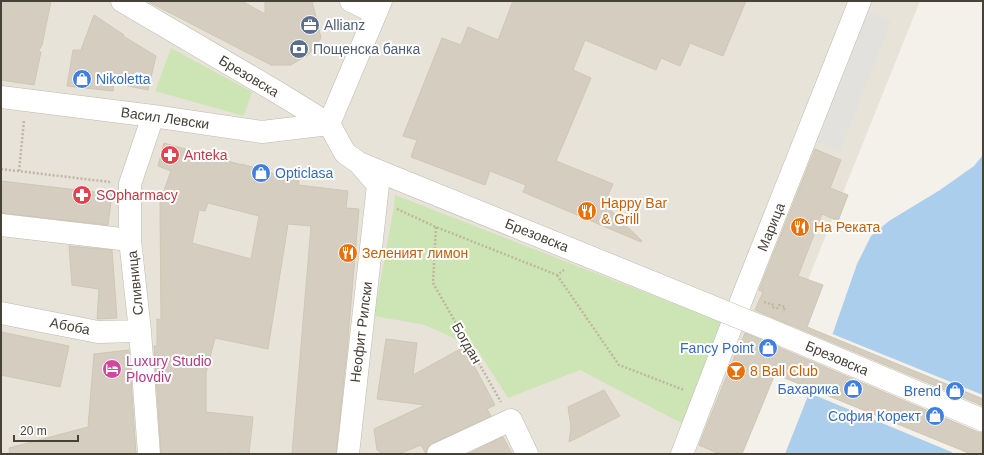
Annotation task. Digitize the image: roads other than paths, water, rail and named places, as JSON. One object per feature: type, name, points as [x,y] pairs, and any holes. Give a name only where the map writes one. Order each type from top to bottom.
[{"type":"street","name":"Брезовска","points":[[122,1],[329,124],[345,153],[359,163],[775,332],[983,420]]},
{"type":"street","points":[[329,124],[378,7],[351,1]]},
{"type":"street","name":"Марица","points":[[682,454],[860,1]]},
{"type":"street","name":"Васил Левски","points":[[1,97],[153,116],[262,132],[329,124]]},
{"type":"street","name":"Сливница","points":[[149,454],[140,331],[130,240],[130,184],[153,116]]},
{"type":"street","name":"Неофит Рилски","points":[[348,454],[378,185],[359,163]]},
{"type":"street","points":[[1,225],[130,240]]},
{"type":"street","name":"Абоба","points":[[1,313],[98,332],[140,331]]},
{"type":"street","points":[[438,454],[511,420],[527,454]]},
{"type":"water","points":[[983,155],[983,398],[951,454],[785,454],[834,330],[857,264],[871,236],[889,221],[940,190],[974,166]]},
{"type":"place","name":"Allianz","points":[[310,25]]},
{"type":"place","name":"Пощенска банка","points":[[299,49]]},
{"type":"place","name":"Nikoletta","points":[[82,79]]},
{"type":"place","name":"Anteka","points":[[170,155]]},
{"type":"place","name":"Opticlasa","points":[[261,173]]},
{"type":"place","name":"SOpharmacy","points":[[82,195]]},
{"type":"place","name":"Happy Bar & Grill","points":[[587,211]]},
{"type":"place","name":"На Реката","points":[[800,227]]},
{"type":"place","name":"Зеленият лимон","points":[[348,253]]},
{"type":"place","name":"Fancy Point","points":[[768,348]]},
{"type":"place","name":"Luxury Studio Plovdiv","points":[[112,369]]},
{"type":"place","name":"8 Ball Club","points":[[736,371]]},
{"type":"place","name":"Бахарика","points":[[853,389]]},
{"type":"place","name":"Brend","points":[[955,391]]},
{"type":"place","name":"София Корект","points":[[935,416]]}]
